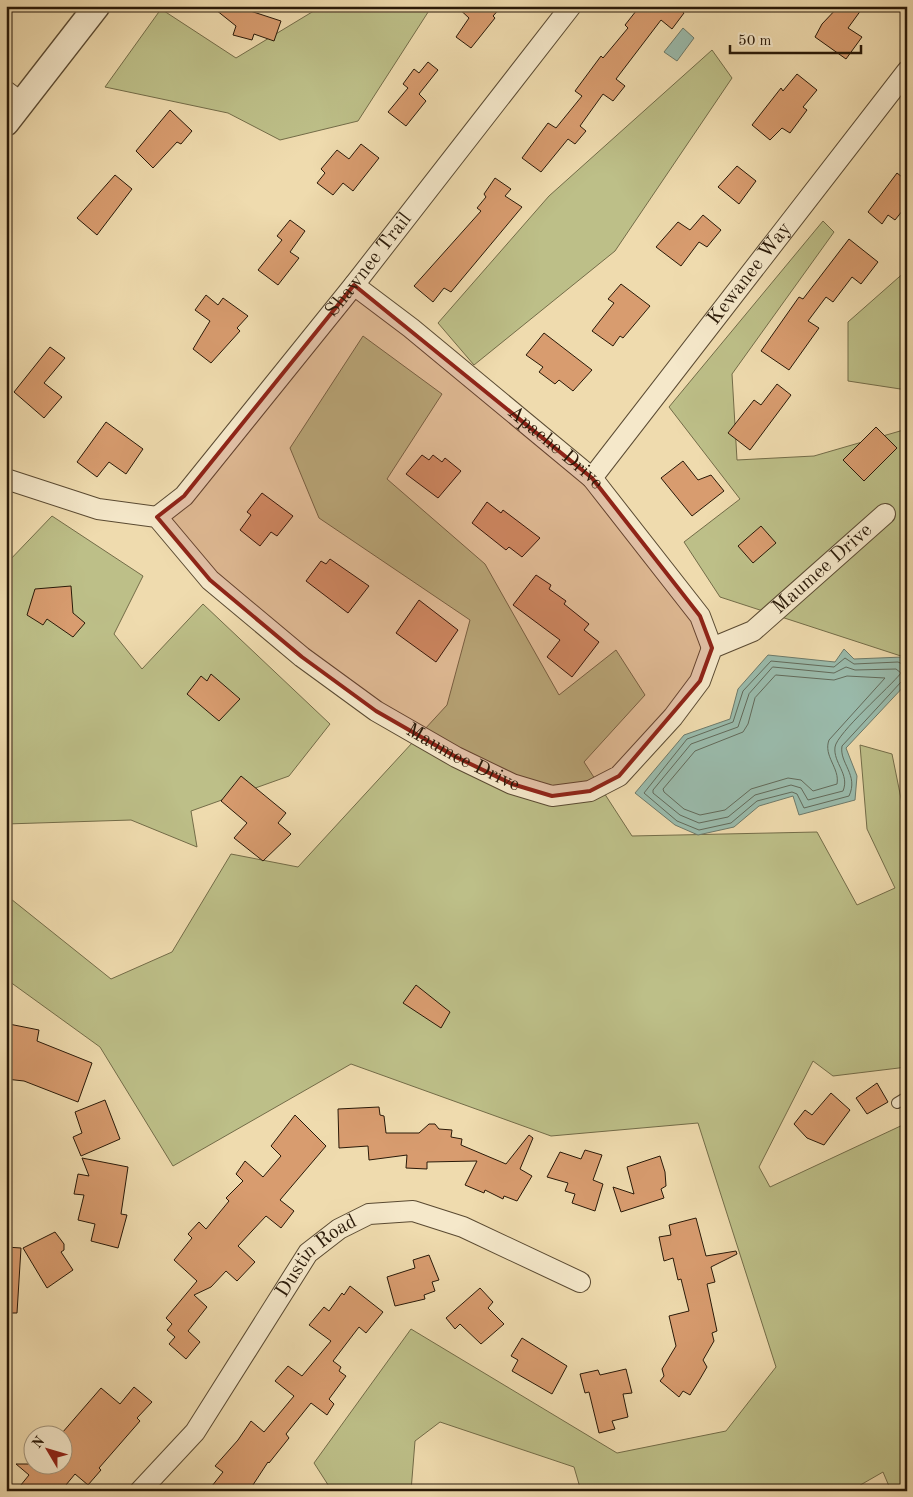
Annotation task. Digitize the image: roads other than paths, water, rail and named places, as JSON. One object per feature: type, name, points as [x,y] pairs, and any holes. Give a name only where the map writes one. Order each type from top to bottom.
[{"type":"street","points":[[6,123],[16,92],[97,6]]},
{"type":"street","name":"Shawnee Trail","points":[[157,517],[184,496],[354,285],[571,6]]},
{"type":"street","name":"Kewanee Way","points":[[592,478],[907,71]]},
{"type":"street","name":"Apache Drive","points":[[354,285],[411,328],[592,478],[700,616],[712,648]]},
{"type":"street","points":[[6,479],[98,509],[157,517]]},
{"type":"street","name":"Maumee Drive","points":[[157,517],[210,580],[302,657],[376,711],[456,757],[512,784],[552,796],[590,790],[618,776],[673,717],[700,681],[712,648],[753,631],[885,514]]},
{"type":"street","name":"Dustin Road","points":[[140,1491],[195,1432],[308,1253],[339,1229],[369,1214],[413,1211],[463,1227],[580,1282]]},
{"type":"lane","points":[[897,1103],[907,1097]]},
{"type":"water","points":[[683,28],[694,38],[677,61],[664,52]]},
{"type":"water","points":[[844,649],[854,659],[903,657],[907,668],[907,683],[846,748],[857,776],[855,800],[799,815],[793,796],[759,806],[734,827],[698,835],[675,825],[635,793],[684,735],[730,719],[738,689],[768,655],[835,662]]}]
